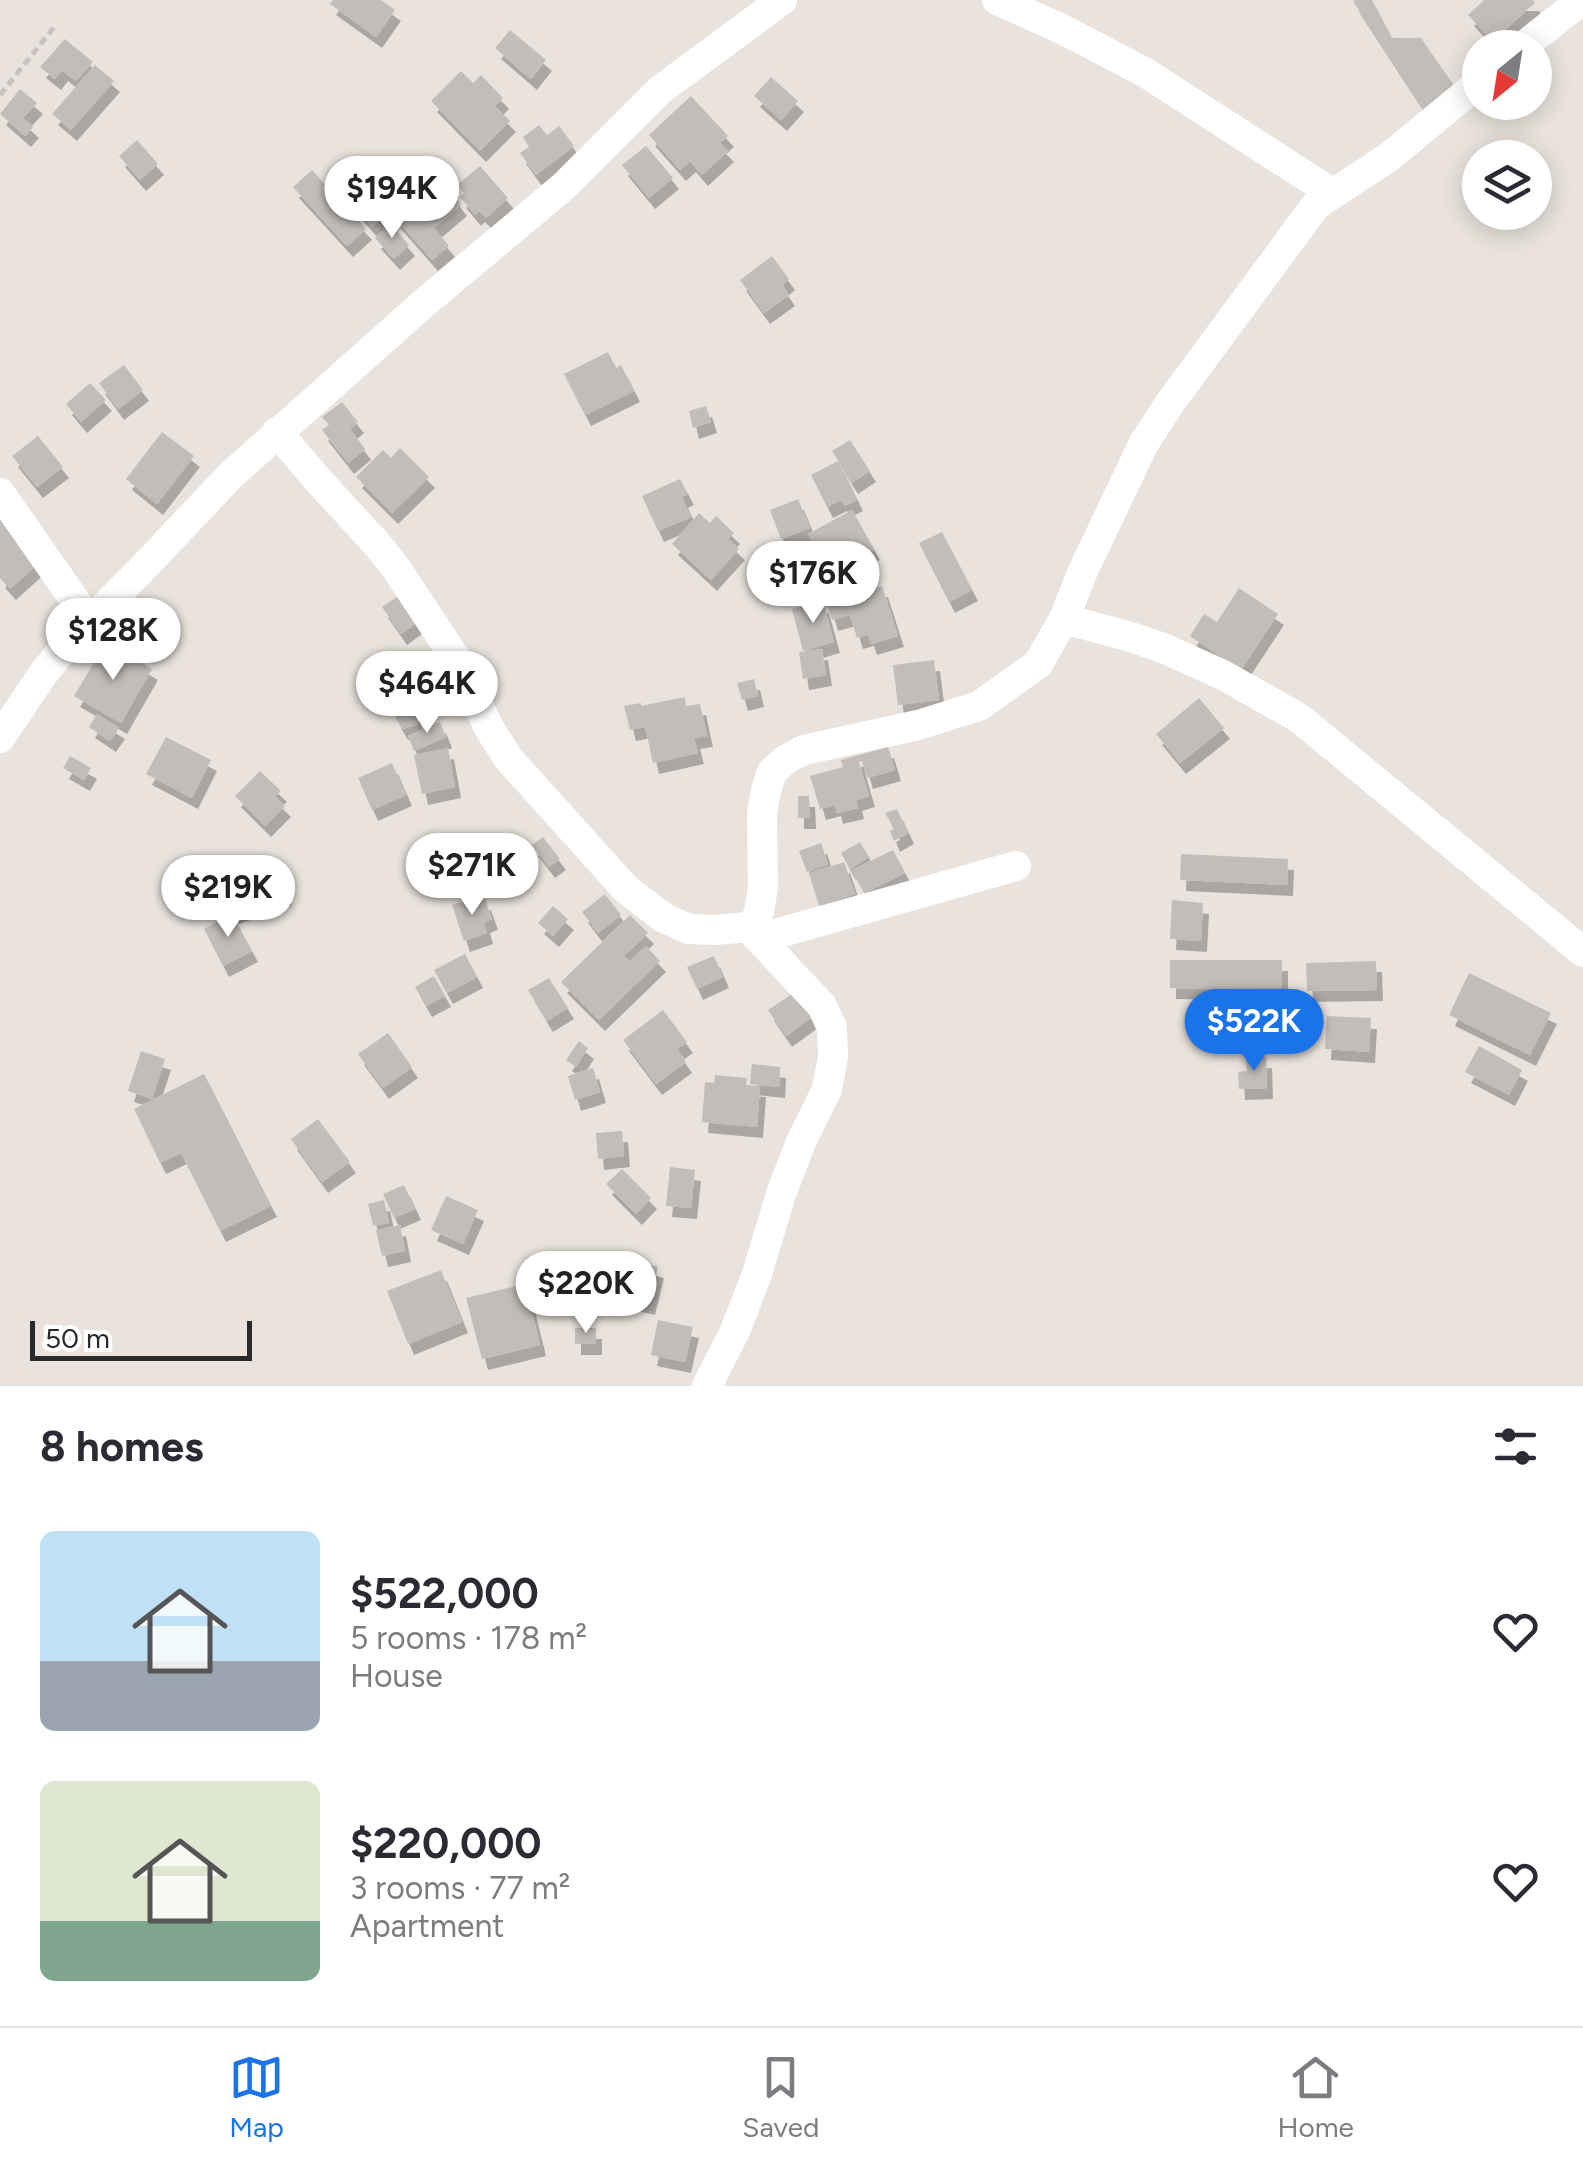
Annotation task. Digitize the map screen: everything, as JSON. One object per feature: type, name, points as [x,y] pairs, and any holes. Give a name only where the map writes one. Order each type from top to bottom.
[{"type":"street","points":[[0,738],[69,642],[231,474],[564,186],[660,90],[782,0]]},
{"type":"street","points":[[997,0],[1146,73],[1332,193]]},
{"type":"street","points":[[1544,30],[1582,0]]},
{"type":"street","points":[[754,932],[762,887],[762,814],[772,772],[804,750],[979,706],[1038,664],[1064,619],[1082,572],[1144,444],[1316,205],[1389,157],[1462,97]]},
{"type":"street","points":[[277,432],[396,568],[458,662],[508,758],[626,889],[664,918],[689,929],[754,932],[1016,866]]},
{"type":"street","points":[[0,493],[90,622]]},
{"type":"street","points":[[1064,619],[1163,648],[1224,675],[1299,718],[1583,952]]},
{"type":"street","points":[[708,1386],[758,1274],[781,1194],[827,1089],[833,1056],[832,1028],[822,1006],[754,932]]},
{"type":"path","points":[[0,95],[55,26]]},
{"type":"building","points":[[333,0],[381,0],[395,10],[376,37],[330,4]]},
{"type":"building","points":[[1372,0],[1392,38],[1421,38],[1455,87],[1424,110],[1353,1]]},
{"type":"building","points":[[1484,0],[1535,3],[1504,30],[1482,30],[1468,15]]},
{"type":"building","points":[[510,30],[546,60],[531,79],[495,48]]},
{"type":"building","points":[[65,39],[93,62],[76,81],[62,70],[55,79],[40,67]]},
{"type":"building","points":[[95,65],[114,81],[71,130],[52,114]]},
{"type":"building","points":[[461,71],[473,83],[481,75],[503,98],[495,106],[510,121],[480,151],[431,101]]},
{"type":"building","points":[[771,77],[798,101],[781,120],[754,96]]},
{"type":"building","points":[[20,89],[37,103],[23,118],[33,127],[25,136],[0,114]]},
{"type":"building","points":[[691,96],[728,136],[720,143],[728,151],[702,175],[690,161],[680,170],[649,135]]},
{"type":"building","points":[[539,125],[547,135],[559,126],[574,146],[536,175],[520,153],[529,147],[523,137]]},
{"type":"building","points":[[137,140],[158,164],[140,180],[119,156]]},
{"type":"building","points":[[646,146],[673,178],[649,198],[622,165]]},
{"type":"building","points":[[480,166],[508,198],[486,218],[479,211],[475,215],[460,197],[464,193],[457,185]]},
{"type":"building","points":[[312,170],[366,229],[347,246],[293,187]]},
{"type":"building","points":[[364,184],[386,214],[372,227],[348,199]]},
{"type":"building","points":[[451,192],[461,205],[434,228],[449,246],[432,260],[394,217],[411,203],[423,216]]},
{"type":"building","points":[[391,224],[409,245],[394,259],[375,238]]},
{"type":"building","points":[[772,256],[789,279],[782,285],[789,295],[764,313],[740,280]]},
{"type":"building","points":[[608,352],[616,368],[621,365],[634,391],[585,415],[564,374]]},
{"type":"building","points":[[124,365],[143,390],[118,409],[99,383]]},
{"type":"building","points":[[90,383],[106,400],[81,422],[66,404]]},
{"type":"building","points":[[342,402],[358,422],[350,429],[365,449],[348,463],[322,430],[329,425],[322,417]]},
{"type":"building","points":[[706,406],[711,422],[693,428],[689,411]]},
{"type":"building","points":[[162,432],[194,456],[157,504],[126,479]]},
{"type":"building","points":[[38,436],[63,467],[37,487],[12,456]]},
{"type":"building","points":[[850,440],[870,471],[852,483],[832,451]]},
{"type":"building","points":[[400,448],[429,477],[392,513],[356,477],[383,450],[391,458]]},
{"type":"building","points":[[838,461],[857,500],[845,506],[841,500],[827,507],[811,475]]},
{"type":"building","points":[[680,479],[688,494],[682,497],[691,517],[658,531],[642,496]]},
{"type":"building","points":[[798,499],[810,528],[781,539],[770,510]]},
{"type":"building","points":[[852,510],[874,549],[841,566],[835,556],[823,564],[834,584],[813,595],[799,568],[821,556],[808,534]]},
{"type":"building","points":[[0,513],[42,560],[10,589],[0,578]]},
{"type":"building","points":[[699,513],[710,523],[716,516],[734,533],[728,539],[739,549],[711,580],[672,544]]},
{"type":"building","points":[[942,532],[972,590],[949,602],[919,543]]},
{"type":"building","points":[[882,586],[898,636],[871,644],[868,635],[857,638],[850,615],[832,620],[827,603]]},
{"type":"building","points":[[1239,588],[1278,614],[1241,670],[1190,636],[1204,614],[1217,622]]},
{"type":"building","points":[[401,594],[420,620],[401,634],[382,607]]},
{"type":"building","points":[[823,602],[834,642],[803,651],[792,609]]},
{"type":"building","points":[[106,642],[152,669],[121,723],[74,696]]},
{"type":"building","points":[[822,649],[826,675],[803,679],[799,652]]},
{"type":"building","points":[[934,660],[939,700],[898,705],[893,665]]},
{"type":"building","points":[[400,664],[407,676],[389,687],[381,679],[381,668]]},
{"type":"building","points":[[754,679],[758,696],[742,700],[737,683]]},
{"type":"building","points":[[685,697],[686,706],[700,704],[707,736],[694,738],[698,753],[653,763],[645,727],[630,730],[624,706]]},
{"type":"building","points":[[1199,698],[1224,728],[1180,763],[1156,734]]},
{"type":"building","points":[[411,704],[419,724],[402,729],[395,717]]},
{"type":"building","points":[[97,714],[119,728],[110,741],[89,727]]},
{"type":"building","points":[[440,722],[446,737],[414,751],[408,736]]},
{"type":"building","points":[[166,737],[211,760],[192,798],[146,774]]},
{"type":"building","points":[[888,747],[895,770],[867,778],[862,761],[859,762],[869,796],[856,800],[858,808],[837,813],[835,805],[820,809],[810,776],[843,767],[841,760]]},
{"type":"building","points":[[448,748],[455,787],[422,794],[414,755]]},
{"type":"building","points":[[70,756],[91,768],[84,780],[63,768]]},
{"type":"building","points":[[392,763],[406,795],[372,810],[358,778]]},
{"type":"building","points":[[260,771],[281,791],[275,796],[285,806],[265,826],[235,796]]},
{"type":"building","points":[[798,796],[809,796],[810,818],[798,818]]},
{"type":"building","points":[[897,809],[908,833],[894,841],[890,831],[894,829],[885,813]]},
{"type":"building","points":[[543,837],[560,859],[549,867],[532,845]]},
{"type":"building","points":[[860,842],[869,857],[850,869],[841,853]]},
{"type":"building","points":[[821,843],[828,864],[807,872],[799,851]]},
{"type":"building","points":[[893,850],[905,873],[864,893],[852,870]]},
{"type":"building","points":[[1181,854],[1288,859],[1287,885],[1180,880]]},
{"type":"building","points":[[274,858],[286,895],[233,913],[220,876]]},
{"type":"building","points":[[844,862],[855,894],[819,906],[809,873]]},
{"type":"building","points":[[605,894],[621,915],[598,933],[582,912]]},
{"type":"building","points":[[476,897],[478,902],[485,899],[492,919],[484,922],[487,933],[464,941],[452,905]]},
{"type":"building","points":[[1172,900],[1203,903],[1201,941],[1170,939]]},
{"type":"building","points":[[553,906],[568,919],[553,936],[538,923]]},
{"type":"building","points":[[232,914],[252,951],[223,966],[204,929]]},
{"type":"building","points":[[630,915],[648,933],[624,956],[630,961],[646,946],[660,961],[599,1020],[561,982]]},
{"type":"building","points":[[465,954],[477,977],[447,993],[434,970]]},
{"type":"building","points":[[714,956],[723,977],[697,989],[687,967]]},
{"type":"building","points":[[1170,960],[1282,960],[1282,989],[1170,988]]},
{"type":"building","points":[[1376,961],[1377,990],[1307,991],[1306,963]]},
{"type":"building","points":[[1469,973],[1551,1013],[1530,1055],[1449,1015]]},
{"type":"building","points":[[434,976],[445,996],[426,1006],[415,987]]},
{"type":"building","points":[[549,978],[568,1008],[547,1021],[528,990]]},
{"type":"building","points":[[795,992],[812,1017],[786,1036],[768,1010]]},
{"type":"building","points":[[663,1010],[687,1042],[677,1049],[686,1062],[656,1084],[623,1040]]},
{"type":"building","points":[[1327,1016],[1371,1018],[1369,1052],[1325,1049]]},
{"type":"building","points":[[388,1033],[412,1067],[383,1088],[358,1054]]},
{"type":"building","points":[[579,1041],[588,1048],[576,1067],[566,1060]]},
{"type":"building","points":[[1479,1046],[1522,1070],[1509,1095],[1465,1072]]},
{"type":"building","points":[[141,1051],[165,1059],[152,1099],[128,1091]]},
{"type":"building","points":[[1266,1057],[1267,1088],[1239,1089],[1238,1072],[1247,1071],[1246,1058]]},
{"type":"building","points":[[752,1064],[780,1067],[779,1087],[750,1084]]},
{"type":"building","points":[[593,1068],[600,1092],[575,1100],[568,1076]]},
{"type":"building","points":[[204,1074],[271,1206],[220,1231],[181,1153],[160,1163],[134,1109]]},
{"type":"building","points":[[715,1075],[747,1078],[746,1085],[760,1086],[757,1127],[702,1122],[705,1082],[714,1083]]},
{"type":"building","points":[[318,1119],[350,1162],[322,1182],[291,1139]]},
{"type":"building","points":[[622,1131],[624,1156],[598,1159],[596,1133]]},
{"type":"building","points":[[670,1167],[695,1170],[691,1208],[666,1206]]},
{"type":"building","points":[[622,1169],[651,1198],[636,1214],[606,1184]]},
{"type":"building","points":[[404,1185],[415,1209],[394,1218],[383,1194]]},
{"type":"building","points":[[446,1196],[478,1210],[463,1244],[431,1230]]},
{"type":"building","points":[[384,1200],[389,1223],[373,1226],[368,1204]]},
{"type":"building","points":[[400,1225],[405,1251],[382,1256],[376,1230]]},
{"type":"building","points":[[628,1259],[658,1267],[649,1304],[619,1297]]},
{"type":"building","points":[[441,1270],[462,1322],[408,1344],[387,1291]]},
{"type":"building","points":[[525,1284],[540,1345],[482,1359],[466,1298]]},
{"type":"building","points":[[658,1320],[693,1327],[685,1362],[651,1355]]},
{"type":"building","points":[[575,1328],[596,1328],[596,1344],[575,1344]]}]
